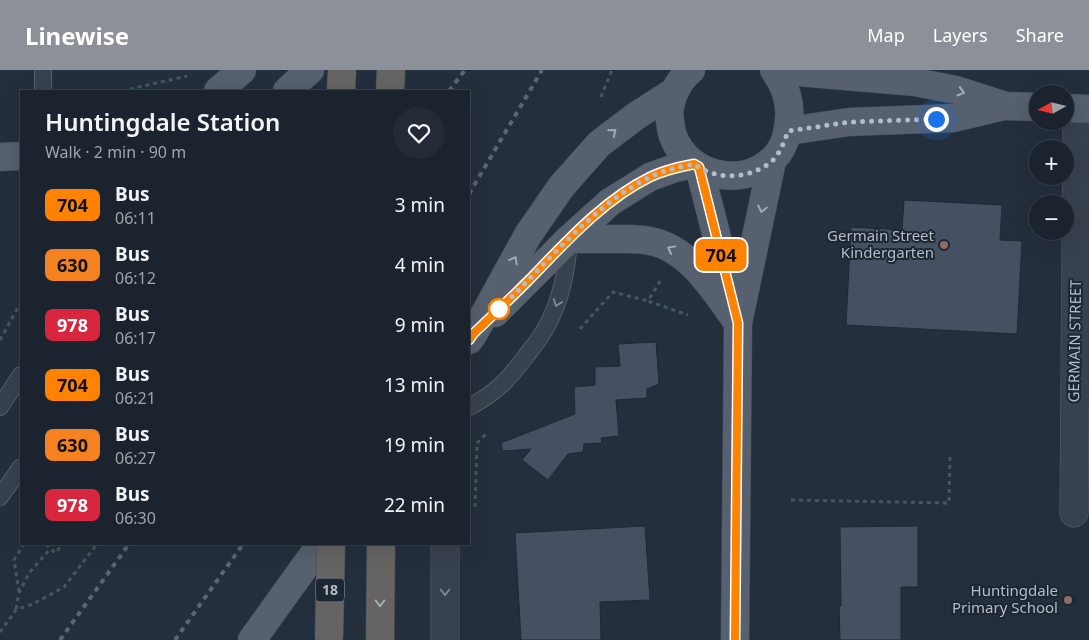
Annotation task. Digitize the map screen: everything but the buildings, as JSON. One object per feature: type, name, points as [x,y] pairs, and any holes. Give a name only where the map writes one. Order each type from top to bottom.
[{"type":"highway","points":[[341,90],[342,70]]},
{"type":"highway","points":[[390,90],[391,70]]},
{"type":"highway","name":"18","points":[[329,640],[331,545]]},
{"type":"highway","points":[[380,640],[381,545]]},
{"type":"main road","points":[[219,90],[242,70]]},
{"type":"main road","points":[[288,90],[310,70]]},
{"type":"main road","points":[[775,70],[915,82],[956,90],[1006,106]]},
{"type":"main road","points":[[683,80],[669,115],[673,136],[683,153],[696,166],[727,177],[748,174],[760,169],[772,161],[780,150],[788,131],[790,110],[786,88],[775,70]]},
{"type":"main road","points":[[470,339],[528,235],[561,187],[599,144],[683,80]]},
{"type":"main road","points":[[788,131],[850,122],[954,118],[1006,106],[1029,107]]},
{"type":"main road","points":[[0,156],[20,156]]},
{"type":"main road","points":[[734,640],[738,323],[772,161]]},
{"type":"main road","points":[[470,339],[569,239],[610,202],[650,177],[675,168],[696,166]]},
{"type":"main road","points":[[696,166],[738,323]]},
{"type":"main road","points":[[569,239],[650,240],[671,248],[686,258],[699,272],[738,323]]},
{"type":"main road","points":[[252,640],[319,545]]},
{"type":"street","name":"GERMAIN STREET","points":[[1074,513],[1077,109]]},
{"type":"street","points":[[445,545],[445,640]]},
{"type":"lane","points":[[43,70],[43,90]]},
{"type":"lane","points":[[470,406],[486,398],[505,382],[517,369],[544,331],[553,314],[563,286],[569,239]]},
{"type":"lane","points":[[0,406],[20,376]]},
{"type":"lane","points":[[0,497],[20,468]]},
{"type":"path","points":[[126,90],[186,76],[191,73]]},
{"type":"path","points":[[0,340],[20,304]]},
{"type":"path","points":[[790,500],[949,503],[950,456]]},
{"type":"path","points":[[19,592],[14,560],[23,545]]},
{"type":"path","points":[[47,545],[55,553],[62,545]]},
{"type":"path","points":[[16,610],[33,604],[64,587],[96,545]]},
{"type":"path","points":[[0,632],[16,610],[19,592],[29,573],[50,549]]},
{"type":"railway","points":[[450,90],[465,70]]},
{"type":"railway","points":[[470,192],[542,70]]},
{"type":"railway","points":[[60,640],[128,545]]},
{"type":"railway","points":[[175,640],[242,545]]},
{"type":"bus line","name":"704","points":[[470,339],[569,239],[610,202],[663,171],[694,164],[699,167],[738,323],[735,640]]},
{"type":"place","name":"Germain Street Kindergarten","points":[[944,245]]},
{"type":"place","name":"Huntingdale Primary School","points":[[1068,600]]},
{"type":"route","points":[[499,309],[593,216],[610,202],[663,171],[694,164],[727,177],[748,174],[772,161],[780,150],[788,131],[850,122],[936,119]]}]
